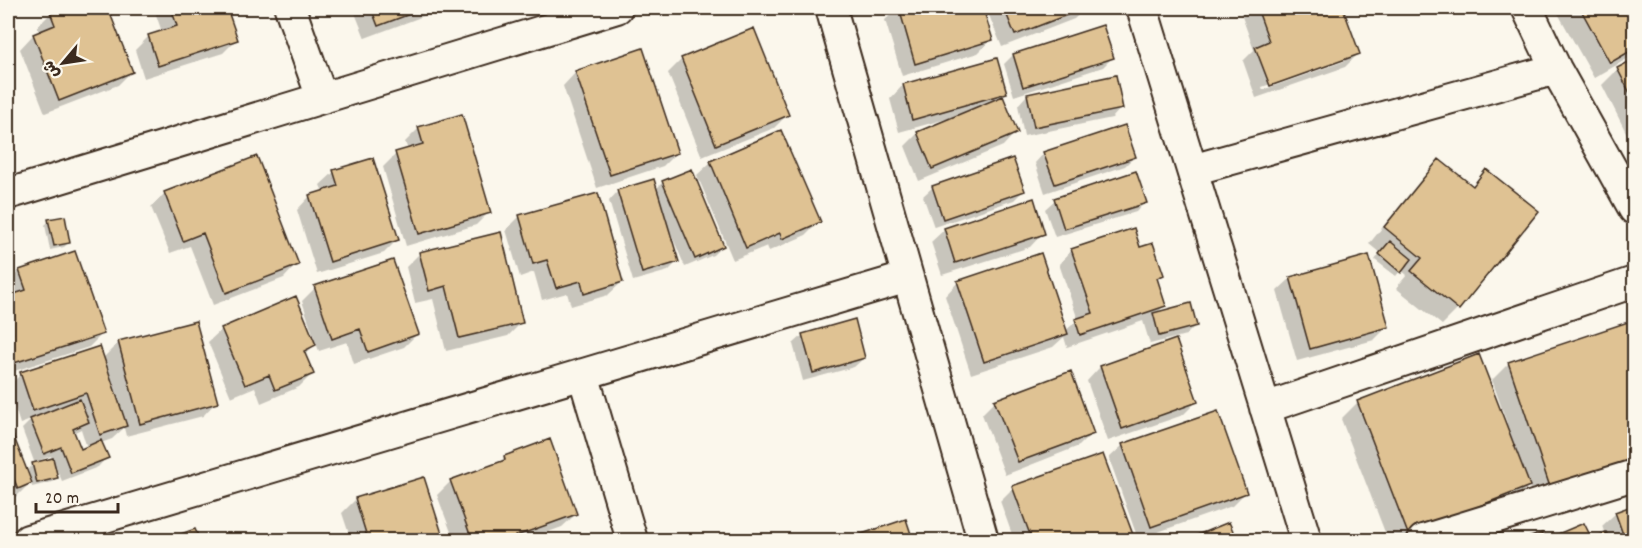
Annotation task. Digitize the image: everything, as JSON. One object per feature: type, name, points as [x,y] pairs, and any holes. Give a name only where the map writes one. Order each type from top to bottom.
[{"type":"street","points":[[290,8],[322,98]]},
{"type":"street","points":[[8,191],[617,8]]},
{"type":"street","points":[[831,8],[983,540]]},
{"type":"street","points":[[1142,8],[1306,540]]},
{"type":"street","points":[[1527,8],[1556,69],[1635,209]]},
{"type":"street","points":[[1192,170],[1556,69]]},
{"type":"street","points":[[28,540],[908,277]]},
{"type":"street","points":[[1265,408],[1635,282]]},
{"type":"street","points":[[583,374],[632,540]]},
{"type":"street","points":[[1423,540],[1635,475]]},
{"type":"building","points":[[62,8],[108,8],[133,72],[59,101],[33,34],[55,25],[50,12]]},
{"type":"building","points":[[171,8],[227,8],[238,40],[158,66],[148,35],[177,26]]},
{"type":"building","points":[[371,8],[426,8],[378,26]]},
{"type":"building","points":[[899,8],[983,8],[993,40],[915,64]]},
{"type":"building","points":[[1004,8],[1085,8],[1015,35]]},
{"type":"building","points":[[1257,8],[1343,8],[1360,54],[1270,86],[1255,47],[1269,41]]},
{"type":"building","points":[[1580,8],[1634,8],[1634,49],[1610,63]]},
{"type":"building","points":[[1103,25],[1114,58],[1023,87],[1013,54]]},
{"type":"building","points":[[754,28],[789,115],[716,145],[681,58]]},
{"type":"building","points":[[643,48],[678,153],[610,175],[575,71]]},
{"type":"building","points":[[997,58],[1007,93],[912,120],[903,84]]},
{"type":"building","points":[[1634,59],[1634,101],[1617,68]]},
{"type":"building","points":[[1116,75],[1123,109],[1034,127],[1027,94]]},
{"type":"building","points":[[1003,96],[1018,133],[932,169],[917,132]]},
{"type":"building","points":[[462,114],[491,213],[419,234],[395,152],[423,144],[418,127]]},
{"type":"building","points":[[1125,125],[1136,157],[1055,184],[1043,152]]},
{"type":"building","points":[[781,130],[821,222],[782,239],[780,233],[746,248],[710,161]]},
{"type":"building","points":[[257,156],[299,265],[226,293],[203,233],[183,241],[164,192]]},
{"type":"building","points":[[373,158],[399,240],[330,262],[309,195],[338,186],[333,170]]},
{"type":"building","points":[[1013,158],[1025,191],[943,219],[932,186]]},
{"type":"building","points":[[1439,159],[1473,186],[1486,169],[1539,211],[1459,310],[1411,271],[1422,258],[1384,227]]},
{"type":"building","points":[[692,169],[724,246],[695,259],[662,181]]},
{"type":"building","points":[[1136,171],[1147,203],[1064,229],[1054,198]]},
{"type":"building","points":[[654,179],[679,262],[642,273],[617,190]]},
{"type":"building","points":[[598,193],[623,282],[584,294],[581,281],[556,288],[547,260],[533,264],[519,215]]},
{"type":"building","points":[[1034,198],[1045,234],[955,263],[944,228]]},
{"type":"building","points":[[65,216],[70,243],[54,246],[48,219]]},
{"type":"building","points":[[1134,228],[1140,247],[1153,243],[1164,275],[1157,278],[1166,306],[1080,335],[1075,319],[1093,313],[1071,249]]},
{"type":"building","points":[[501,232],[523,323],[459,338],[446,286],[429,291],[419,252]]},
{"type":"building","points":[[1390,241],[1412,259],[1401,273],[1379,254]]},
{"type":"building","points":[[75,251],[104,334],[14,363],[8,342],[8,334],[13,333],[8,317],[8,296],[26,290],[19,270]]},
{"type":"building","points":[[1041,253],[1068,334],[984,362],[957,281]]},
{"type":"building","points":[[1369,255],[1389,327],[1310,349],[1290,277]]},
{"type":"building","points":[[393,260],[419,334],[368,352],[360,329],[332,339],[314,286]]},
{"type":"building","points":[[296,296],[316,345],[304,351],[314,374],[275,390],[269,375],[245,385],[221,328]]},
{"type":"building","points":[[1191,303],[1197,326],[1159,336],[1153,313]]},
{"type":"building","points":[[855,319],[865,358],[813,373],[802,334]]},
{"type":"building","points":[[1634,320],[1634,462],[1551,490],[1508,362]]},
{"type":"building","points":[[196,321],[218,403],[140,424],[118,341]]},
{"type":"building","points":[[1176,339],[1198,402],[1122,429],[1100,366]]},
{"type":"building","points":[[100,346],[127,426],[100,435],[86,393],[33,411],[20,372]]},
{"type":"building","points":[[1479,354],[1530,486],[1408,534],[1357,401]]},
{"type":"building","points":[[1071,371],[1094,434],[1018,462],[994,400]]},
{"type":"building","points":[[80,399],[89,422],[73,429],[81,449],[101,440],[109,458],[71,473],[61,447],[44,454],[30,419]]},
{"type":"building","points":[[1218,411],[1247,493],[1151,527],[1122,444]]},
{"type":"building","points":[[8,422],[32,483],[18,489],[13,477],[8,479]]},
{"type":"building","points":[[550,439],[577,514],[505,540],[472,540],[450,480],[505,460],[504,456]]},
{"type":"building","points":[[1103,454],[1135,540],[1032,540],[1012,486]]},
{"type":"building","points":[[53,458],[58,478],[37,483],[32,463]]},
{"type":"building","points":[[424,477],[444,540],[368,540],[355,498]]},
{"type":"building","points":[[1634,505],[1634,540],[1625,540],[1615,512]]},
{"type":"building","points":[[906,519],[913,540],[844,540]]},
{"type":"building","points":[[1229,522],[1237,540],[1185,540]]},
{"type":"building","points":[[1584,523],[1592,539],[1606,532],[1610,540],[1546,539]]},
{"type":"building","points":[[195,529],[200,540],[164,540]]},
{"type":"building","points":[[1542,533],[1544,540],[1522,540]]}]
